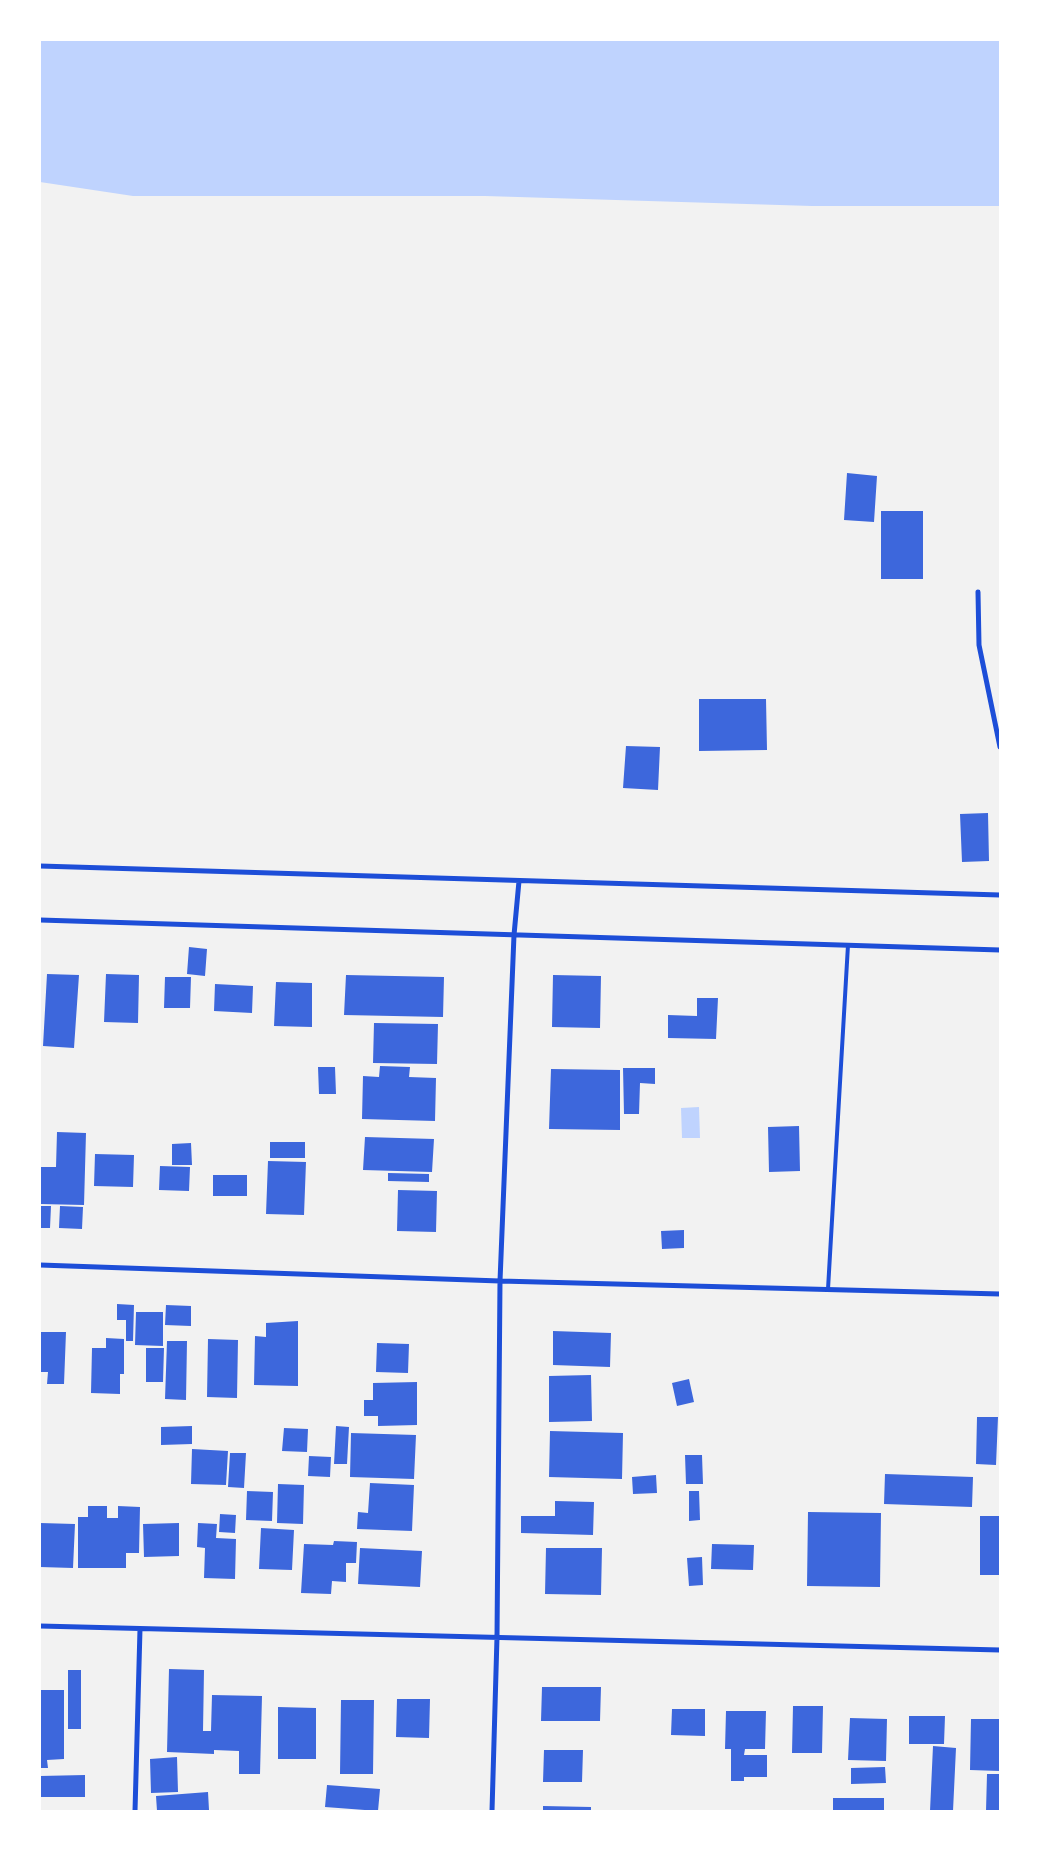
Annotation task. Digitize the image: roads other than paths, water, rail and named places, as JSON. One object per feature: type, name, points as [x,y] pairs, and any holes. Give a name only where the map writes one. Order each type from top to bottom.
[{"type":"street","points":[[978,592],[980,645],[1000,747]]},
{"type":"street","points":[[40,866],[1000,895]]},
{"type":"street","points":[[492,1811],[497,1637],[500,1281],[514,935],[519,881]]},
{"type":"street","points":[[40,920],[1000,950]]},
{"type":"street","points":[[40,1265],[500,1281],[1000,1294]]},
{"type":"street","points":[[40,1626],[1000,1650]]},
{"type":"street","points":[[134,1811],[140,1629]]},
{"type":"lane","points":[[828,1289],[848,945]]},
{"type":"water","points":[[40,40],[1000,40],[1000,206],[812,206],[485,196],[133,196],[40,182]]},
{"type":"water","points":[[699,1107],[700,1138],[682,1138],[681,1108]]}]
